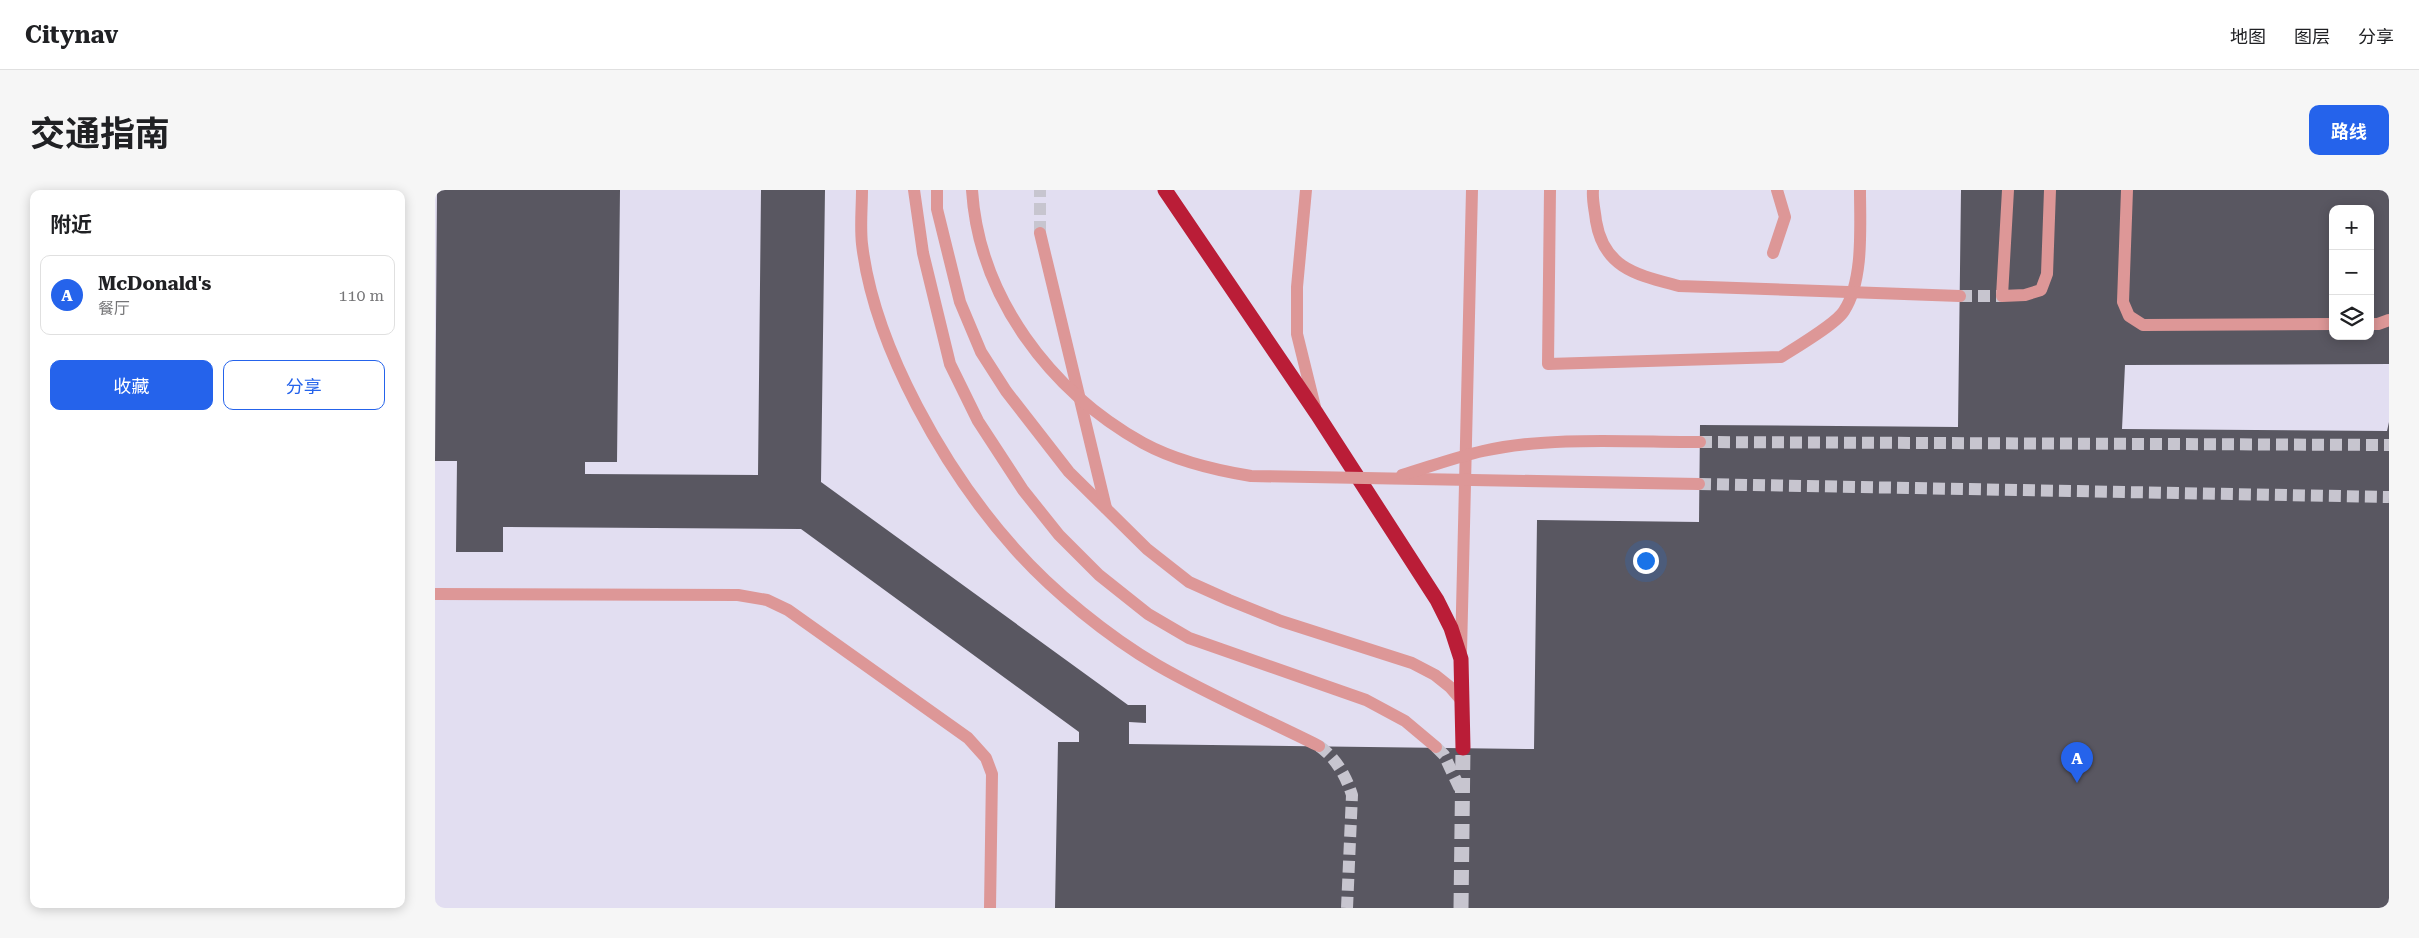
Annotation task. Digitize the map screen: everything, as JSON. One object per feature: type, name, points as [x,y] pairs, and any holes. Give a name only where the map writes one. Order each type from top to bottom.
[{"type":"highway","points":[[1165,190],[1317,414],[1437,600],[1451,628],[1461,659],[1463,748]]},
{"type":"street","points":[[862,190],[862,243],[875,308],[907,390],[943,451],[974,496],[1015,549],[1060,593],[1099,624],[1156,664],[1319,746]]},
{"type":"street","points":[[913,190],[923,253],[950,364],[978,421],[1023,490],[1059,535],[1092,568],[1148,614],[1189,638],[1366,700],[1405,721],[1436,748]]},
{"type":"street","points":[[937,190],[937,209],[960,302],[981,352],[1006,391],[1039,436],[1069,472],[1147,549],[1189,582],[1281,621],[1412,663],[1435,675],[1450,687],[1463,702]]},
{"type":"street","points":[[972,190],[975,220],[982,251],[1003,302],[1035,352],[1083,400],[1113,424],[1143,444],[1213,470],[1251,476],[1699,484]]},
{"type":"street","points":[[1306,190],[1297,287],[1297,334],[1317,414]]},
{"type":"street","points":[[1461,659],[1472,190]]},
{"type":"street","points":[[1550,190],[1548,364],[1781,357],[1809,339],[1843,312],[1859,271],[1860,190]]},
{"type":"street","points":[[1593,190],[1592,197],[1599,234],[1615,262],[1643,277],[1679,286],[1960,296]]},
{"type":"street","points":[[1773,253],[1785,218],[1777,190]]},
{"type":"street","points":[[2008,190],[2002,296],[2025,295],[2041,290],[2047,274],[2050,190]]},
{"type":"street","points":[[2127,190],[2123,302],[2129,316],[2143,325],[2329,324]]},
{"type":"street","points":[[1040,233],[1106,509]]},
{"type":"street","points":[[2374,324],[2389,320]]},
{"type":"street","points":[[1390,478],[1483,451],[1525,445],[1582,442],[1700,442]]},
{"type":"street","points":[[435,594],[738,595],[767,600],[788,610],[968,738],[986,758],[992,774],[990,908]]},
{"type":"shaded area","points":[[435,190],[2389,190],[2389,908],[435,908]]},
{"type":"building","points":[[437,190],[620,190],[617,462],[585,462],[585,474],[758,475],[761,190],[825,190],[821,482],[1128,705],[1146,705],[1146,723],[1129,722],[1129,744],[1534,749],[1537,520],[1699,522],[1700,425],[1958,427],[1961,190],[2389,190],[2389,364],[2125,365],[2122,429],[2387,431],[2389,422],[2389,908],[1055,908],[1058,742],[1079,742],[1079,732],[801,529],[503,527],[503,552],[456,552],[457,461],[435,461]]},
{"type":"tunnel","points":[[1040,190],[1040,233]]},
{"type":"tunnel","points":[[1960,296],[2002,296]]},
{"type":"tunnel","points":[[1700,442],[2389,445]]},
{"type":"tunnel","points":[[1699,484],[2389,497]]},
{"type":"tunnel","points":[[1319,746],[1340,768],[1352,795],[1347,908]]},
{"type":"tunnel","points":[[1436,747],[1444,755],[1462,793]]},
{"type":"tunnel","points":[[1461,908],[1463,748]]},
{"type":"place","name":"McDonald's","points":[[2077,783]]}]
